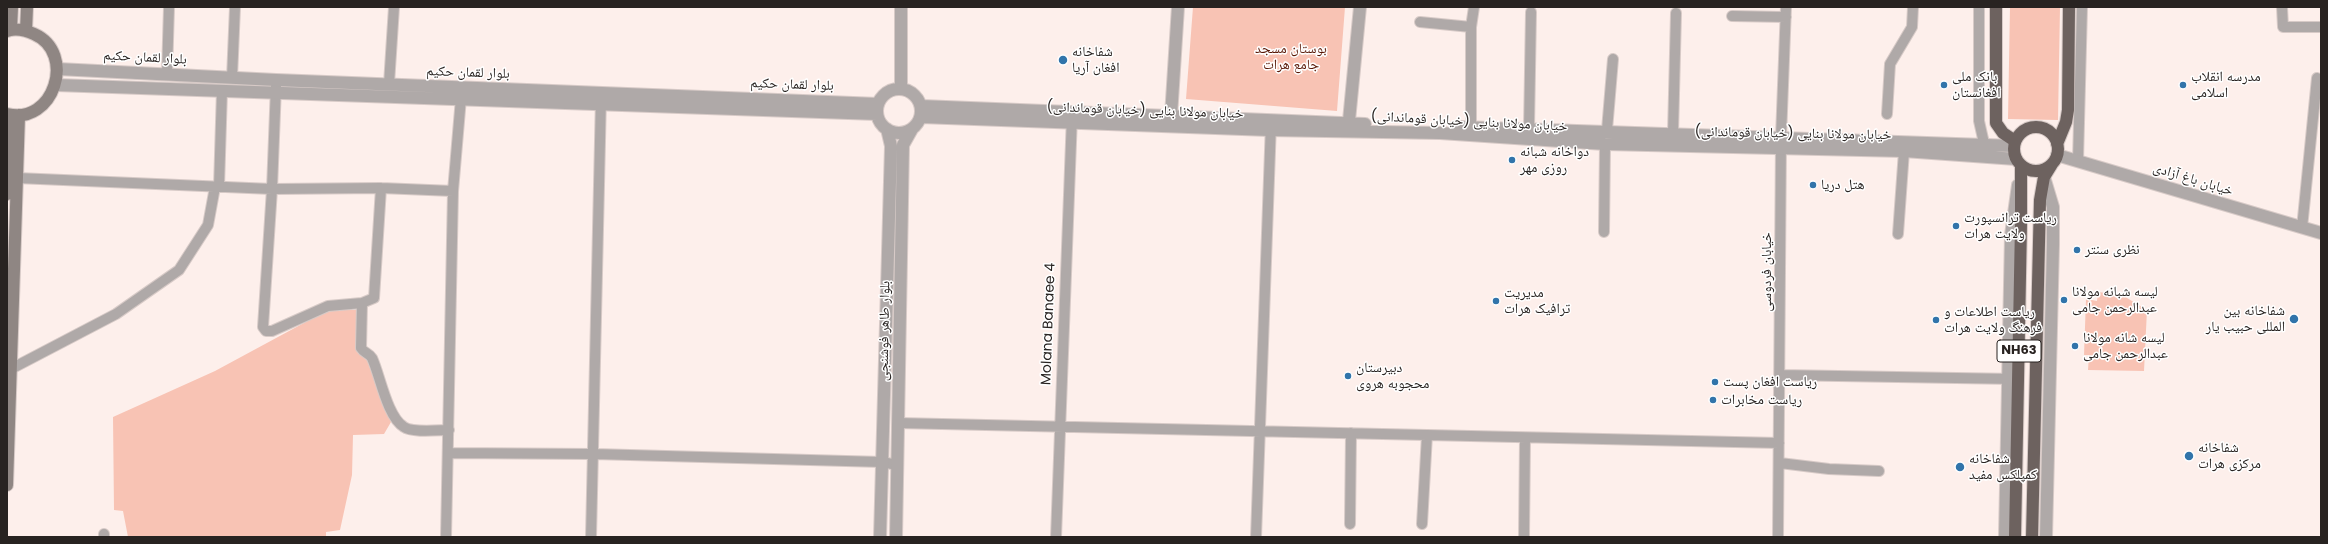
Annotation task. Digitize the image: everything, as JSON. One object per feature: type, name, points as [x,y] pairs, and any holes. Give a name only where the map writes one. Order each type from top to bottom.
[{"type":"highway","points":[[1996,7],[1996,123],[2003,133],[2015,144],[2023,132],[2034,128],[2046,130],[2050,133],[2055,154],[2043,170],[2037,171],[2019,167]]},
{"type":"highway","name":"NH63","points":[[2032,537],[2038,225],[2044,177],[2055,154],[2066,122],[2068,110],[2069,7]]},
{"type":"highway","name":"NH63","points":[[2015,144],[2019,167],[2021,224],[2013,379],[2015,537]]},
{"type":"main road","points":[[12,7],[9,30],[26,31],[38,36],[48,45],[54,56],[58,69],[59,85],[42,106],[31,112],[12,115]]},
{"type":"main road","points":[[26,31],[27,7]]},
{"type":"main road","points":[[7,485],[9,370],[17,178],[12,115]]},
{"type":"main road","points":[[7,194],[12,115]]},
{"type":"street","points":[[167,74],[169,7]]},
{"type":"street","points":[[232,78],[235,7]]},
{"type":"street","points":[[389,84],[394,7]]},
{"type":"street","points":[[901,7],[901,88]]},
{"type":"street","points":[[1171,116],[1178,7]]},
{"type":"street","points":[[1349,128],[1360,7]]},
{"type":"street","points":[[1471,127],[1471,27],[1474,7]]},
{"type":"street","points":[[1887,114],[1890,64],[1912,27],[1913,7]]},
{"type":"street","points":[[1979,7],[1977,87],[1979,121],[1983,145],[1988,158]]},
{"type":"street","points":[[2078,162],[2082,7]]},
{"type":"street","points":[[2282,7],[2283,27],[2321,27]]},
{"type":"street","points":[[1529,129],[1531,12]]},
{"type":"street","points":[[1732,16],[1786,12]]},
{"type":"street","name":"خیابان فردوسی","points":[[1778,537],[1780,463],[1781,137],[1786,12]]},
{"type":"street","points":[[1673,134],[1676,14]]},
{"type":"street","points":[[1420,22],[1471,27]]},
{"type":"street","points":[[1607,130],[1613,58]]},
{"type":"street","name":"بلوار لقمان حکیم","points":[[58,69],[232,78],[276,86],[461,98],[600,98]]},
{"type":"street","points":[[2302,228],[2318,78]]},
{"type":"street","name":"بلوار لقمان حکیم","points":[[59,85],[222,90],[276,86],[389,84],[600,98],[878,109]]},
{"type":"street","points":[[276,86],[272,188],[263,327],[266,331],[272,331],[328,306],[362,303],[374,298],[382,188]]},
{"type":"street","points":[[901,88],[914,94],[921,111],[912,129],[897,133],[887,129],[879,120],[878,109],[887,92],[901,88]]},
{"type":"street","points":[[9,370],[116,314],[179,270],[208,225],[217,187],[222,90]]},
{"type":"street","points":[[446,537],[449,453],[453,191],[461,98]]},
{"type":"street","points":[[591,537],[594,454],[600,98]]},
{"type":"street","name":"خیابان مولانا بنایی (خیابان قوماندانی)","points":[[921,111],[1349,128],[1605,144],[1782,150],[1904,151],[1988,158],[2019,167]]},
{"type":"street","name":"خیابان مولانا بنایی (خیابان قوماندانی)","points":[[1071,117],[1171,116],[1270,125]]},
{"type":"street","name":"Molana Banaee 4","points":[[1056,537],[1071,117]]},
{"type":"street","points":[[1256,537],[1261,431],[1270,125]]},
{"type":"street","name":"خیابان مولانا بنایی (خیابان قوماندانی)","points":[[1349,128],[1471,127],[1607,130],[1673,134],[1983,145],[2015,144]]},
{"type":"street","name":"بلوار طاهر فوشنجی","points":[[880,537],[891,146],[887,129]]},
{"type":"street","name":"بلوار طاهر فوشنجی","points":[[896,537],[903,145],[912,129]]},
{"type":"street","points":[[1604,232],[1605,144]]},
{"type":"street","points":[[1898,234],[1904,151]]},
{"type":"street","name":"خیابان باغ آزادی","points":[[2055,154],[2321,233]]},
{"type":"street","points":[[2044,177],[2053,207],[2046,537]]},
{"type":"street","points":[[17,178],[217,187],[382,188],[453,191]]},
{"type":"street","points":[[362,303],[361,348],[372,358],[380,386],[398,422],[404,428],[415,430],[449,430]]},
{"type":"street","points":[[1780,375],[2013,379],[2005,537]]},
{"type":"street","points":[[898,423],[1779,443]]},
{"type":"street","points":[[1350,524],[1351,433]]},
{"type":"street","points":[[1422,524],[1427,435]]},
{"type":"street","points":[[1524,537],[1525,438]]},
{"type":"street","points":[[449,453],[594,454],[882,462],[898,465]]},
{"type":"street","points":[[1780,463],[1829,469],[1878,471]]},
{"type":"green space","name":"بوستان مسجد جامع هرات","points":[[1193,7],[1345,7],[1337,111],[1186,99]]},
{"type":"green space","points":[[2010,7],[2060,7],[2058,120],[2008,119]]},
{"type":"green space","points":[[2098,292],[2122,295],[2147,310],[2144,371],[2088,370],[2089,355],[2084,355],[2086,299],[2097,301]]},
{"type":"green space","points":[[328,310],[358,310],[358,353],[367,360],[391,422],[384,434],[353,435],[352,475],[340,530],[326,532],[326,537],[128,537],[123,511],[114,510],[113,417],[215,371]]},
{"type":"place","name":"شفاخانه افغان آریا","points":[[1063,60]]},
{"type":"place","name":"بانک ملی افغانستان","points":[[1944,85]]},
{"type":"place","name":"مدرسه انقلاب اسلامی","points":[[2183,85]]},
{"type":"place","name":"دواخانه شبانه روزی مهر","points":[[1512,160]]},
{"type":"place","name":"هتل دریا","points":[[1813,185]]},
{"type":"place","name":"ریاست ترانسپورت ولایت هرات","points":[[1956,226]]},
{"type":"place","name":"نظری سنتر","points":[[2077,250]]},
{"type":"place","name":"لیسه شبانه مولانا عبدالرحمن جامی","points":[[2064,300]]},
{"type":"place","name":"مدیریت ترافیک هرات","points":[[1496,301]]},
{"type":"place","name":"شفاخانه بین المللی حبیب یار","points":[[2294,319]]},
{"type":"place","name":"ریاست اطلاعات و فرهنگ ولایت هرات","points":[[1936,320]]},
{"type":"place","name":"لیسه شانه مولانا عبدالرحمن جامی","points":[[2075,346]]},
{"type":"place","name":"دبیرستان محجوبه هروی","points":[[1348,376]]},
{"type":"place","name":"ریاست افغان پست","points":[[1715,382]]},
{"type":"place","name":"ریاست مخابرات","points":[[1713,400]]},
{"type":"place","name":"شفاخانه مرکزی هرات","points":[[2189,456]]},
{"type":"place","name":"شفاخانه کمپلکس مفید","points":[[1960,467]]}]
